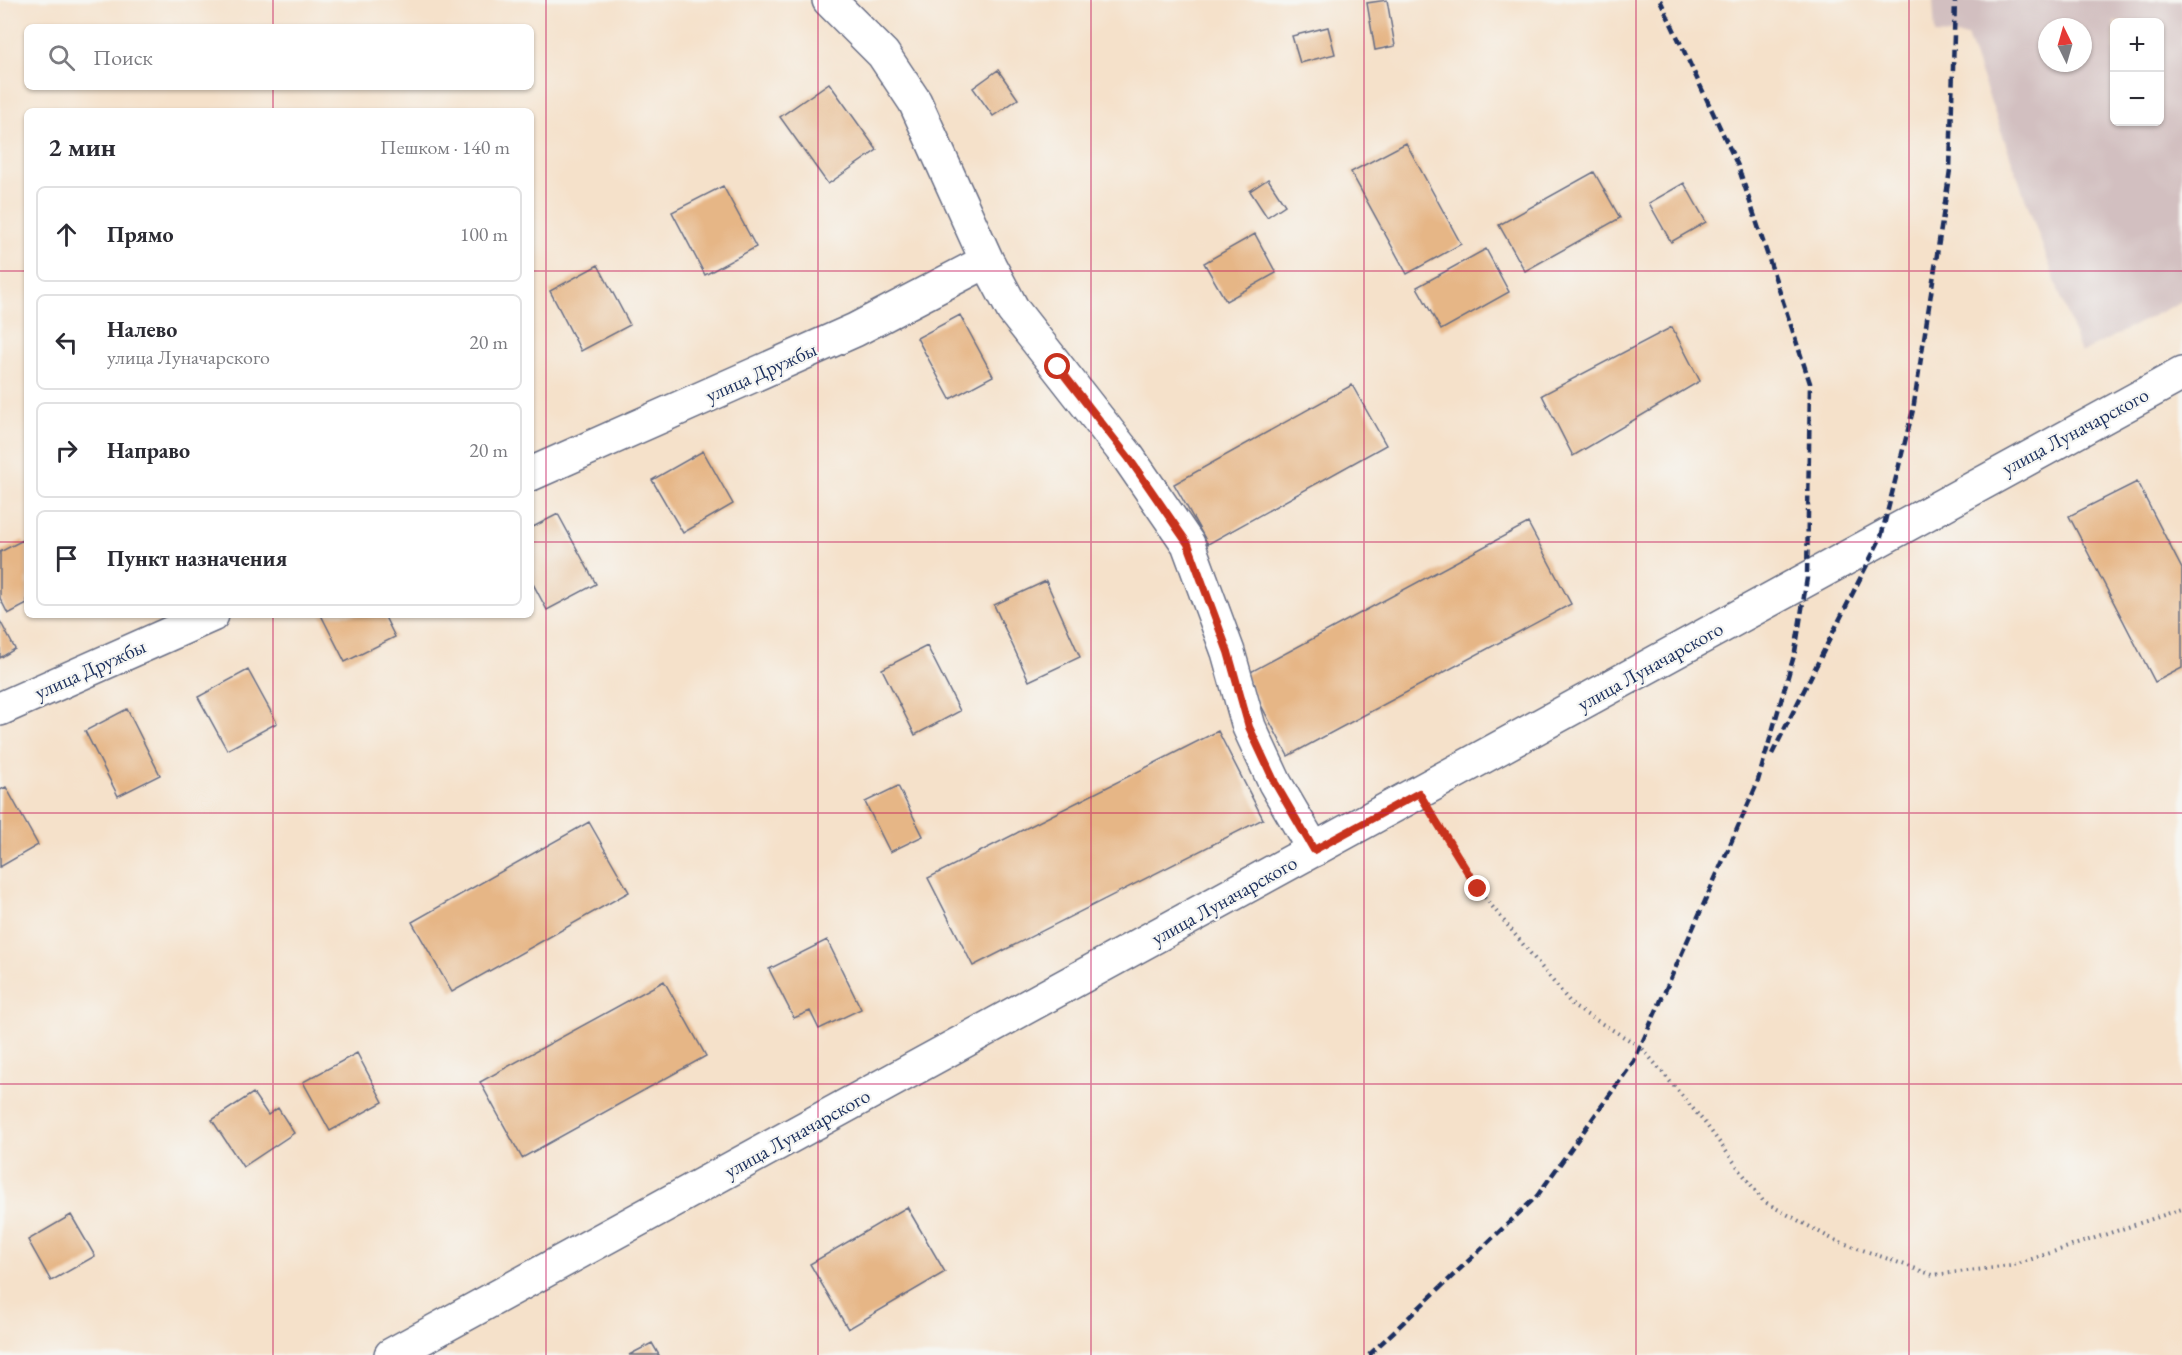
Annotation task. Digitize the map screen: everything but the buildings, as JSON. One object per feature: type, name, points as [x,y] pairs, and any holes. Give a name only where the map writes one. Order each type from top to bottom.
[{"type":"street","points":[[829,0],[883,54],[915,102],[987,261],[1013,310],[1128,457],[1188,544],[1228,652],[1249,727],[1275,783],[1314,850]]},
{"type":"street","name":"улица Дружбы","points":[[534,473],[855,330],[987,261]]},
{"type":"street","name":"улица Луначарского","points":[[391,1355],[2182,374]]},
{"type":"street","name":"улица Дружбы","points":[[0,709],[205,618]]},
{"type":"path","points":[[1419,793],[1478,889],[1574,1007],[1641,1047],[1705,1123],[1763,1202],[1832,1239],[1933,1275],[2011,1266],[2182,1209]]},
{"type":"shaded area","points":[[1933,0],[2182,0],[2182,301],[2081,353],[1967,36],[1935,34]]},
{"type":"railway","points":[[1369,1355],[1537,1196],[1634,1061],[1757,784],[1795,652],[1807,578],[1810,383],[1738,166],[1660,0]]},
{"type":"railway","points":[[1772,754],[1881,537],[1913,410],[1950,170],[1955,0]]},
{"type":"route","points":[[1058,367],[1128,457],[1188,544],[1228,652],[1249,727],[1275,783],[1314,850],[1419,793],[1478,889]]}]
